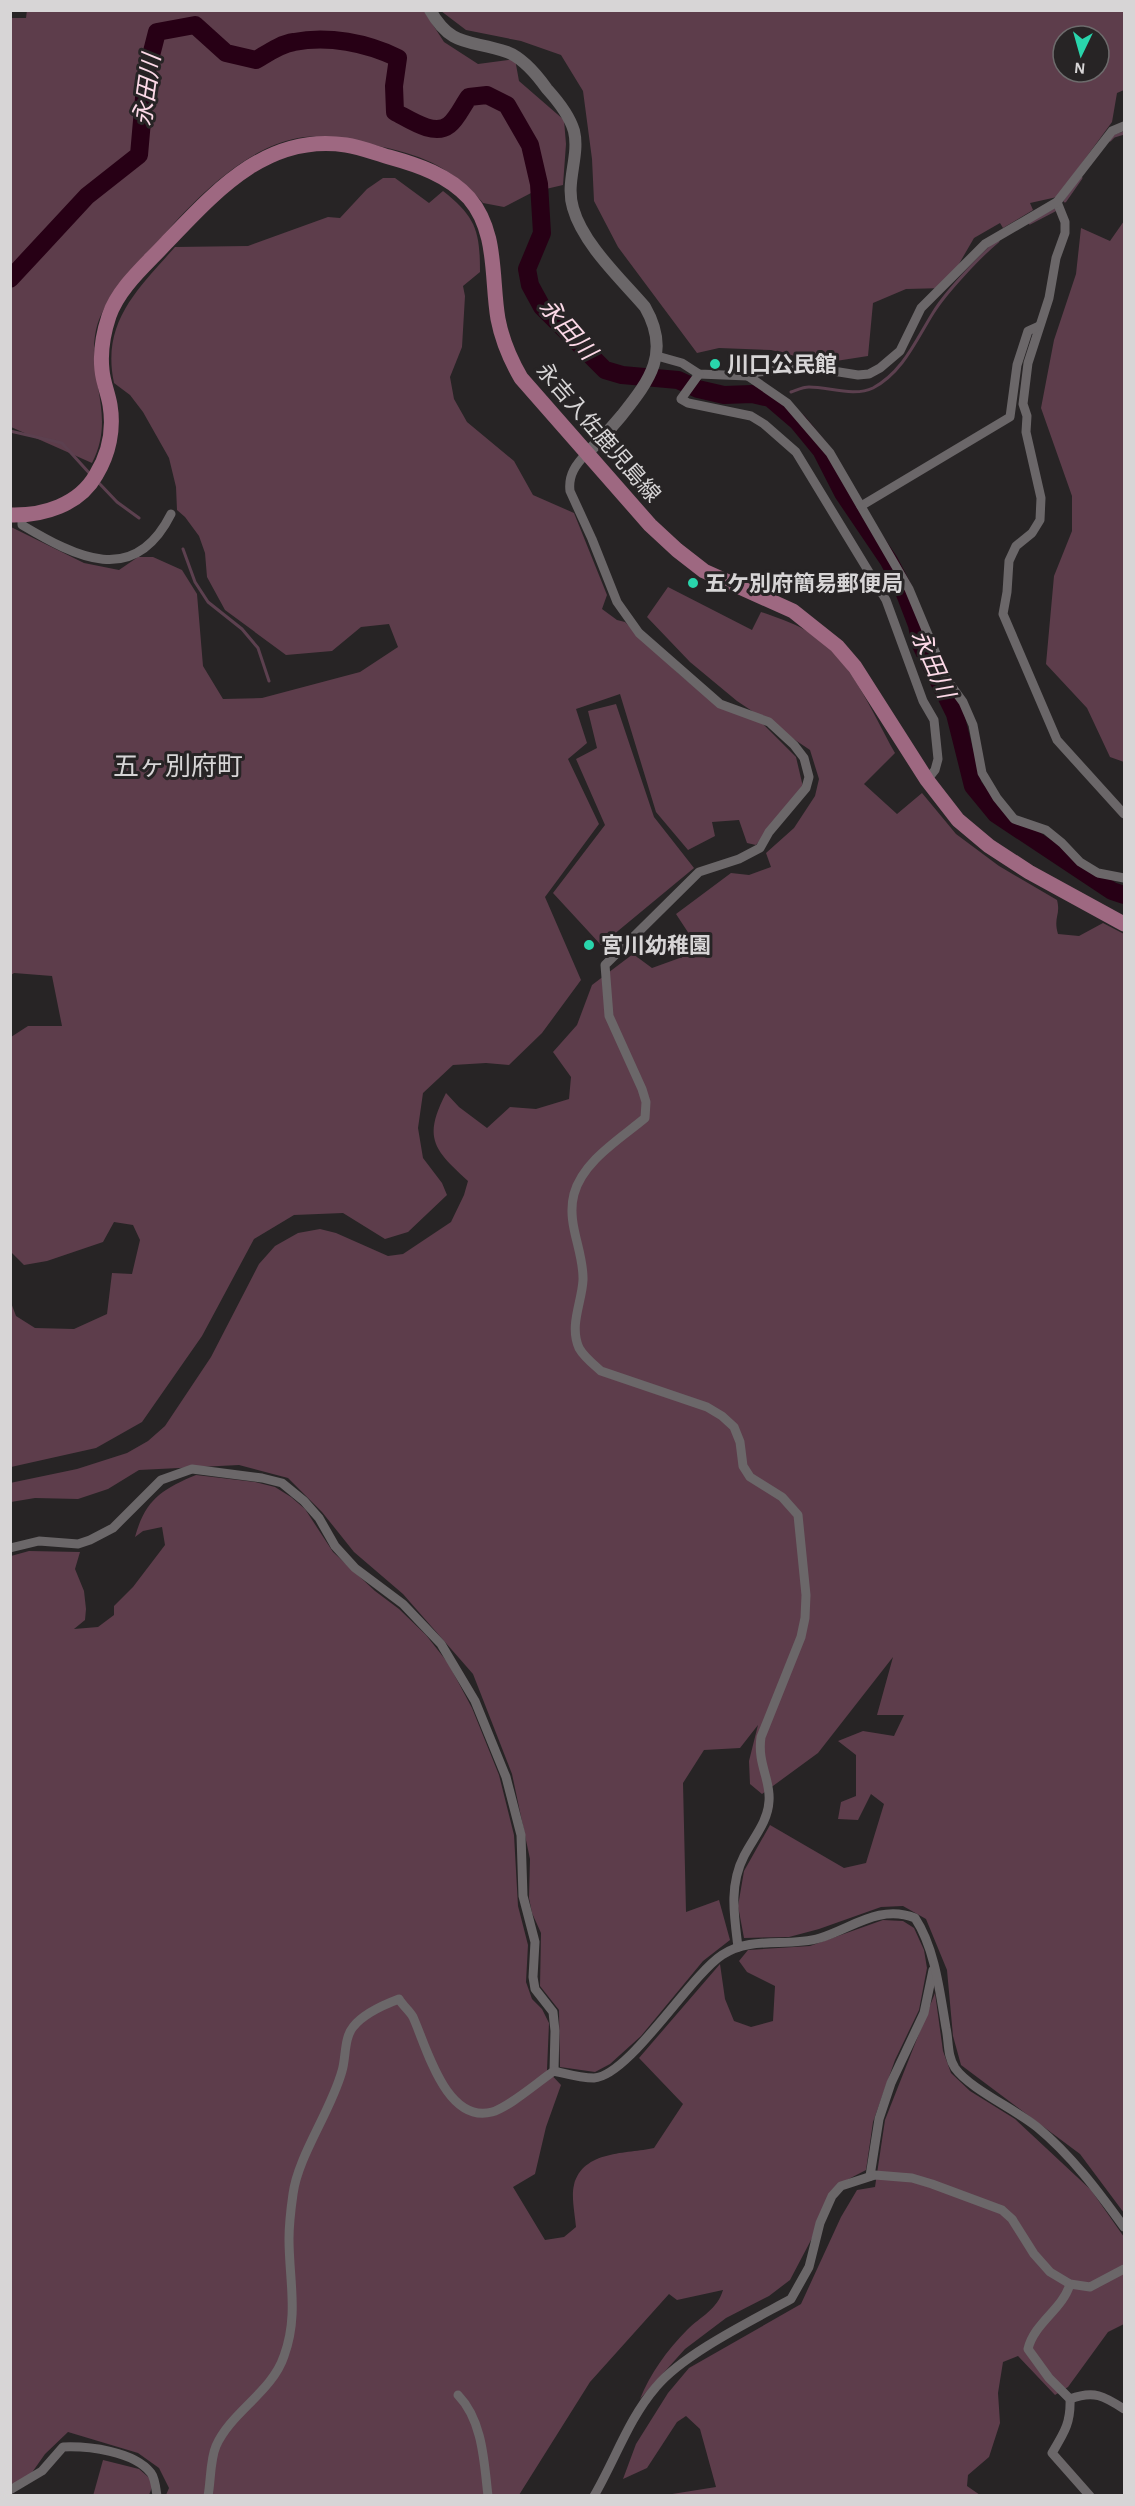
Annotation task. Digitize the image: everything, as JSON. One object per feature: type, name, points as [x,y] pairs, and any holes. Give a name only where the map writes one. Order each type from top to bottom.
[{"type":"main road","name":"永吉入佐鹿児島線","points":[[22,515],[50,510],[69,502],[95,477],[111,437],[110,406],[102,373],[102,340],[109,315],[128,284],[197,211],[246,167],[263,158],[292,148],[347,145],[410,162],[437,174],[469,198],[480,214],[489,235],[498,316],[510,358],[520,378],[650,525],[704,571],[793,611],[837,646],[855,667],[927,780],[958,820],[989,846],[1066,893],[1125,924]]},
{"type":"street","points":[[430,10],[440,26],[451,36],[508,52],[522,60],[548,89],[572,123],[575,146],[570,180],[573,208],[580,227],[653,320],[657,334],[657,356],[652,372],[636,398],[574,468],[569,484],[616,602],[639,633],[720,704],[769,722],[794,745],[804,758],[808,777],[806,788],[769,832],[760,848],[739,859],[699,872],[605,965],[609,1016],[642,1089],[646,1102],[645,1118],[585,1172],[574,1194],[572,1222],[582,1266],[583,1283],[575,1331],[579,1348],[589,1362],[601,1371],[707,1407],[722,1416],[734,1427],[740,1442],[744,1466],[750,1477],[782,1497],[798,1515],[806,1595],[805,1618],[801,1637],[761,1737],[759,1752],[770,1800],[766,1817],[735,1875],[733,1907],[738,1947]]},
{"type":"street","points":[[657,356],[682,363],[697,378],[748,376],[758,372],[814,368],[858,375],[869,374],[900,351],[921,308],[985,244],[1057,202],[1112,131],[1125,126]]},
{"type":"street","points":[[1057,202],[1065,222],[1065,233],[1056,258],[1049,298],[1028,363],[1023,404],[1027,416],[1026,432],[1041,498],[1040,520],[1032,533],[1016,546],[1009,561],[1004,614],[1057,740],[1125,814]]},
{"type":"street","points":[[861,506],[1010,417],[1017,365],[1028,331],[1039,326]]},
{"type":"street","points":[[748,376],[787,403],[830,453],[909,589],[947,680],[963,702],[973,725],[982,773],[997,798],[1014,819],[1046,830],[1098,873],[1125,878]]},
{"type":"street","points":[[697,378],[681,399],[688,404],[751,416],[764,424],[796,452],[886,600],[923,701],[934,720],[938,759],[935,770],[927,780]]},
{"type":"street","points":[[22,515],[22,525],[35,533],[63,548],[104,561],[122,559],[142,549],[162,532],[171,514]]},
{"type":"street","points":[[10,1548],[39,1541],[78,1544],[90,1540],[113,1528],[160,1480],[192,1469],[262,1478],[282,1483],[304,1501],[319,1518],[335,1546],[355,1568],[403,1604],[441,1644],[476,1701],[506,1777],[521,1835],[522,1896],[535,1942],[532,1977],[535,1989],[553,2012],[554,2071]]},
{"type":"street","points":[[208,2496],[215,2447],[284,2360],[293,2315],[289,2240],[293,2191],[342,2071],[349,2033],[353,2026],[373,2012],[399,1999],[412,2015],[442,2084],[451,2098],[476,2113],[493,2112],[554,2071],[596,2078],[605,2075],[626,2060],[721,1956],[738,1947],[756,1942],[796,1942],[820,1938],[866,1918],[886,1913],[907,1915],[915,1918],[920,1924],[928,1943],[940,1988],[948,2048],[956,2068],[968,2081],[1019,2113],[1039,2129],[1085,2174],[1125,2227]]},
{"type":"street","points":[[870,2176],[879,2119],[891,2083],[924,2013],[934,1969]]},
{"type":"street","points":[[594,2496],[655,2387],[681,2365],[791,2299],[809,2267],[820,2223],[832,2196],[841,2186],[870,2176],[912,2178],[971,2197],[1002,2210],[1012,2219],[1034,2254],[1050,2272],[1070,2284],[1090,2287],[1125,2269]]},
{"type":"street","points":[[1070,2284],[1066,2295],[1043,2322],[1028,2349],[1049,2378],[1070,2399],[1070,2417],[1052,2453],[1090,2496]]},
{"type":"street","points":[[458,2395],[465,2401],[479,2434],[488,2496]]},
{"type":"street","points":[[1070,2399],[1081,2395],[1102,2395],[1125,2409]]},
{"type":"street","points":[[10,2490],[42,2471],[63,2447],[78,2446],[104,2449],[140,2463],[153,2474],[158,2496]]},
{"type":"shaded area","points":[[27,10],[424,11],[444,42],[478,64],[515,59],[519,81],[564,120],[566,144],[563,185],[533,192],[504,207],[483,203],[450,173],[426,160],[362,142],[330,137],[298,138],[276,144],[255,154],[235,167],[197,199],[126,279],[105,308],[96,330],[94,348],[102,429],[92,463],[11,427],[11,18],[26,18]]},
{"type":"shaded area","points":[[441,11],[1124,11],[1124,90],[1117,93],[1112,122],[1057,197],[1030,203],[1033,210],[1003,228],[1000,223],[974,238],[945,288],[906,289],[873,303],[868,356],[823,363],[771,350],[719,348],[697,353],[618,247],[594,201],[592,159],[583,91],[561,55],[521,41],[466,30]]},
{"type":"shaded area","points":[[383,178],[395,178],[429,203],[443,191],[463,209],[474,226],[479,246],[480,272],[463,286],[465,296],[462,347],[450,377],[454,399],[467,422],[514,461],[533,495],[574,513],[607,595],[602,609],[617,620],[625,622],[679,674],[719,707],[759,720],[796,757],[803,787],[756,845],[747,843],[739,820],[712,822],[715,836],[688,850],[656,812],[620,694],[576,709],[587,743],[568,759],[599,824],[545,897],[581,980],[542,1033],[509,1065],[486,1063],[453,1065],[423,1093],[418,1128],[423,1158],[442,1183],[447,1195],[408,1232],[385,1239],[343,1213],[294,1215],[254,1239],[202,1336],[142,1422],[96,1448],[11,1467],[10,1300],[16,1316],[35,1328],[74,1329],[107,1314],[112,1273],[132,1274],[140,1240],[133,1225],[114,1222],[103,1242],[47,1261],[24,1265],[11,1252],[11,1037],[28,1026],[62,1026],[52,976],[14,973],[11,975],[11,527],[84,563],[119,570],[138,557],[153,557],[182,570],[197,594],[203,666],[223,699],[262,698],[360,672],[398,647],[389,624],[361,627],[332,651],[286,655],[225,610],[207,577],[205,553],[199,536],[177,510],[176,487],[169,458],[143,412],[130,395],[114,383],[111,361],[118,324],[126,308],[148,277],[175,247],[248,246],[328,217],[340,218],[367,189]]},
{"type":"shaded area","points":[[1124,221],[1124,762],[1110,757],[1087,708],[1046,664],[1054,576],[1072,531],[1072,496],[1041,408],[1054,340],[1076,274],[1081,228],[1110,241]]},
{"type":"shaded area","points":[[668,587],[752,630],[761,612],[805,630],[821,640],[858,684],[895,753],[864,784],[897,814],[922,793],[956,834],[999,866],[1057,900],[1058,934],[1079,936],[1103,923],[1124,934],[1124,2213],[1080,2154],[961,2065],[953,2036],[947,1970],[926,1919],[903,1906],[881,1907],[789,1937],[744,1938],[738,1906],[744,1871],[770,1825],[844,1868],[866,1863],[884,1804],[871,1794],[858,1820],[838,1819],[841,1802],[856,1796],[856,1755],[838,1741],[863,1731],[894,1736],[904,1715],[877,1715],[893,1657],[818,1753],[762,1794],[750,1784],[749,1761],[758,1725],[740,1748],[704,1750],[683,1783],[686,1912],[719,1900],[730,1940],[703,1961],[641,2036],[610,2064],[595,2072],[560,2067],[559,2010],[540,1986],[541,1933],[532,1913],[529,1898],[530,1859],[512,1774],[473,1674],[403,1594],[354,1552],[322,1512],[288,1478],[239,1465],[139,1470],[108,1489],[78,1499],[35,1498],[11,1502],[10,1483],[77,1469],[127,1453],[148,1441],[165,1426],[211,1357],[259,1264],[275,1246],[298,1233],[320,1229],[336,1233],[388,1256],[403,1254],[451,1222],[468,1181],[447,1160],[435,1142],[435,1121],[446,1093],[459,1107],[487,1128],[510,1107],[536,1109],[569,1099],[571,1077],[553,1052],[577,1025],[592,985],[633,954],[652,968],[688,955],[695,943],[676,914],[731,873],[749,875],[771,867],[766,853],[794,828],[815,796],[819,779],[810,750],[737,701],[690,662],[647,617]]},
{"type":"shaded area","points":[[616,704],[654,817],[694,868],[601,945],[553,893],[605,825],[576,759],[597,748],[588,711]]},
{"type":"shaded area","points":[[196,1475],[255,1482],[275,1487],[291,1497],[305,1509],[333,1552],[426,1635],[448,1663],[472,1708],[499,1775],[514,1835],[518,1906],[528,1945],[526,1982],[532,1999],[542,2009],[549,2023],[547,2070],[561,2085],[546,2127],[535,2174],[513,2187],[545,2240],[564,2237],[576,2227],[573,2189],[579,2174],[586,2165],[596,2159],[619,2153],[654,2148],[683,2104],[639,2058],[720,1964],[725,1999],[734,2021],[751,2027],[773,2021],[775,1986],[747,1972],[739,1961],[748,1950],[810,1946],[883,1920],[903,1921],[914,1928],[924,1950],[927,1968],[919,2010],[895,2060],[873,2122],[866,2170],[841,2183],[790,2280],[769,2296],[726,2318],[685,2349],[640,2399],[654,2371],[666,2354],[687,2330],[713,2308],[723,2290],[677,2300],[669,2294],[590,2382],[519,2495],[166,2495],[169,2488],[159,2468],[138,2453],[68,2432],[45,2454],[26,2481],[11,2484],[11,1556],[29,1551],[80,1552],[75,1569],[84,1591],[86,1609],[85,1620],[74,1629],[98,1627],[114,1615],[114,1606],[133,1587],[165,1545],[162,1527],[143,1531],[135,1537],[144,1514],[156,1497],[164,1491]]},
{"type":"shaded area","points":[[935,1993],[943,2051],[951,2073],[970,2091],[1015,2119],[1091,2190],[1124,2237],[1124,2324],[1108,2332],[1068,2387],[1055,2395],[1018,2356],[1003,2362],[998,2393],[1000,2423],[989,2457],[968,2475],[967,2486],[980,2495],[666,2495],[716,2487],[700,2429],[686,2416],[677,2422],[647,2468],[623,2479],[636,2444],[668,2393],[689,2368],[801,2304],[841,2217],[857,2190],[875,2187],[885,2120]]},
{"type":"shaded area","points":[[103,2460],[139,2469],[154,2482],[149,2495],[93,2496]]},
{"type":"waterway","name":"永田川","points":[[10,279],[87,196],[139,155],[146,75],[157,32],[195,25],[226,53],[256,60],[284,45],[307,40],[334,40],[373,48],[398,58],[394,86],[395,112],[429,128],[443,128],[449,125],[469,97],[487,95],[507,105],[530,145],[539,184],[542,233],[527,269],[530,285],[542,307],[605,370],[622,375],[678,380],[698,389],[724,395],[752,394],[770,398],[798,422],[821,450],[843,493],[889,561],[902,586],[917,625],[921,645],[955,714],[973,786],[996,814],[1112,891],[1124,895]]},
{"type":"waterway","points":[[1110,140],[1124,133]]},
{"type":"waterway","points":[[1065,201],[1081,178]]},
{"type":"waterway","points":[[1030,223],[1055,210]]},
{"type":"waterway","points":[[791,392],[809,387],[858,392],[873,388],[883,381],[908,355],[946,295],[998,241]]},
{"type":"waterway","points":[[10,431],[62,443],[91,475]]},
{"type":"waterway","points":[[98,482],[117,502],[139,518]]},
{"type":"waterway","points":[[183,549],[195,582],[208,602],[242,629],[258,648],[269,681]]},
{"type":"place","name":"川口公民館","points":[[715,364]]},
{"type":"place","name":"五ケ別府簡易郵便局","points":[[693,583]]},
{"type":"place","name":"宮川幼稚園","points":[[589,945]]},
{"type":"district","name":"五ヶ別府町","points":[[178,766]]}]
